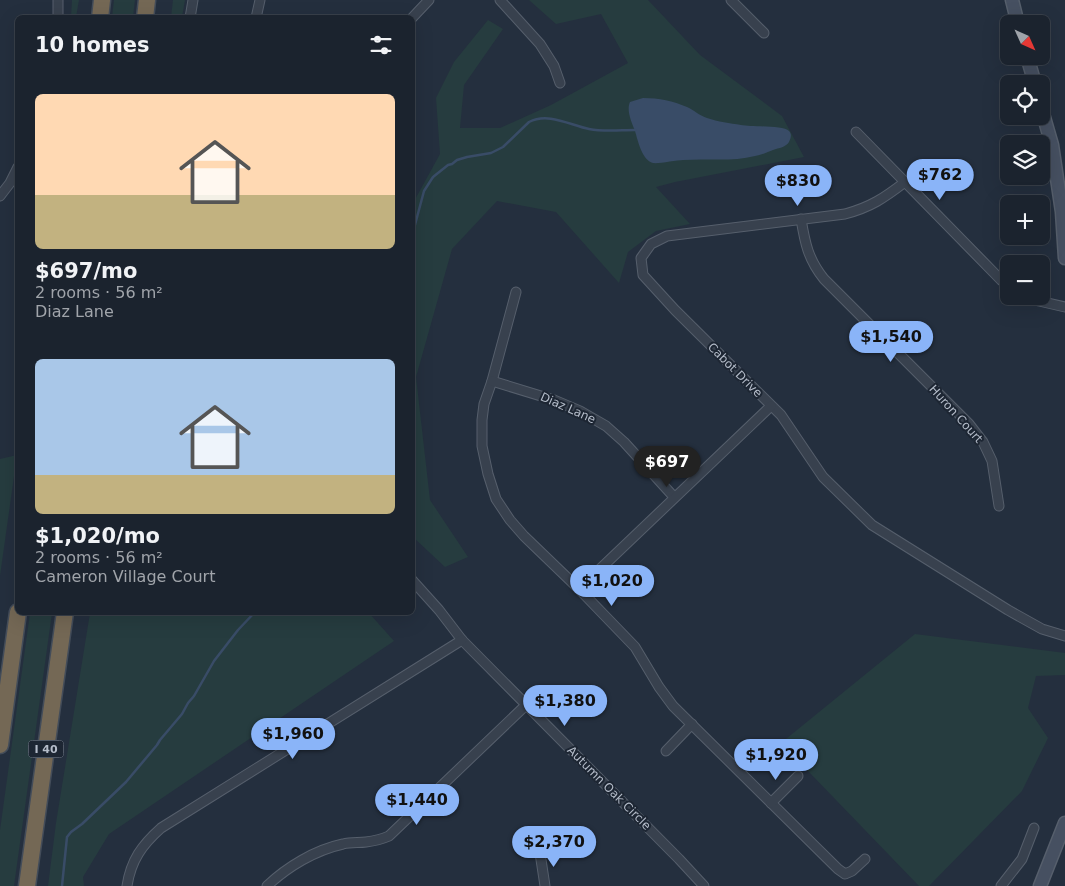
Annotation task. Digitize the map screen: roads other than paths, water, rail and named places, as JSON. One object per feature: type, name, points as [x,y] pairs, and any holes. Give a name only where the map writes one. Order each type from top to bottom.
[{"type":"highway","points":[[100,15],[102,0]]},
{"type":"highway","points":[[145,15],[147,0]]},
{"type":"highway","points":[[0,745],[18,615]]},
{"type":"highway","name":"I 40","points":[[27,886],[65,615]]},
{"type":"main road","points":[[1012,0],[1016,15]]},
{"type":"main road","points":[[1046,125],[1053,154],[1062,212],[1065,258]]},
{"type":"main road","points":[[1040,886],[1065,823]]},
{"type":"street","points":[[58,0],[58,15]]},
{"type":"street","points":[[190,15],[192,0]]},
{"type":"street","points":[[257,15],[260,0]]},
{"type":"street","points":[[415,15],[429,0]]},
{"type":"street","points":[[500,0],[540,44],[554,66],[560,83]]},
{"type":"street","points":[[731,0],[764,33]]},
{"type":"street","points":[[856,132],[1000,279]]},
{"type":"street","points":[[0,196],[15,173]]},
{"type":"street","name":"Cabot Drive","points":[[904,182],[872,205],[845,214],[667,236],[651,244],[641,258],[643,276],[781,415],[823,477],[872,525],[1008,610],[1042,629],[1065,636]]},
{"type":"street","name":"Huron Court","points":[[801,219],[809,256],[824,278],[969,424],[983,442],[992,461],[999,506]]},
{"type":"street","points":[[516,292],[484,404],[482,420],[482,446],[496,499],[510,520],[524,536],[579,589],[634,647],[673,706],[838,869],[845,874],[852,871],[865,859]]},
{"type":"street","points":[[1050,304],[1065,307]]},
{"type":"street","name":"Diaz Lane","points":[[492,381],[554,400],[580,411],[606,426],[624,442],[674,497]]},
{"type":"street","points":[[579,589],[771,406]]},
{"type":"street","name":"Autumn Oak Circle","points":[[415,583],[462,640],[704,886]]},
{"type":"street","points":[[127,886],[137,854],[142,846],[161,828],[462,640]]},
{"type":"street","points":[[267,886],[290,868],[328,849],[342,844],[366,842],[389,836],[526,705]]},
{"type":"street","points":[[666,751],[692,724]]},
{"type":"street","points":[[771,803],[798,776]]},
{"type":"street","points":[[1001,886],[1022,859],[1034,828]]},
{"type":"street","points":[[540,853],[545,886]]},
{"type":"water","points":[[643,98],[660,99],[676,103],[690,108],[704,117],[720,121],[746,126],[786,129],[790,132],[791,138],[788,144],[784,146],[746,158],[653,163],[646,158],[641,150],[629,113],[630,102]]},
{"type":"waterway","points":[[415,225],[424,191],[433,177],[457,160],[491,153],[503,147],[529,122],[544,118],[595,130],[635,130]]},
{"type":"waterway","points":[[62,886],[67,837],[126,782],[157,745],[182,714],[214,661],[252,615]]}]
